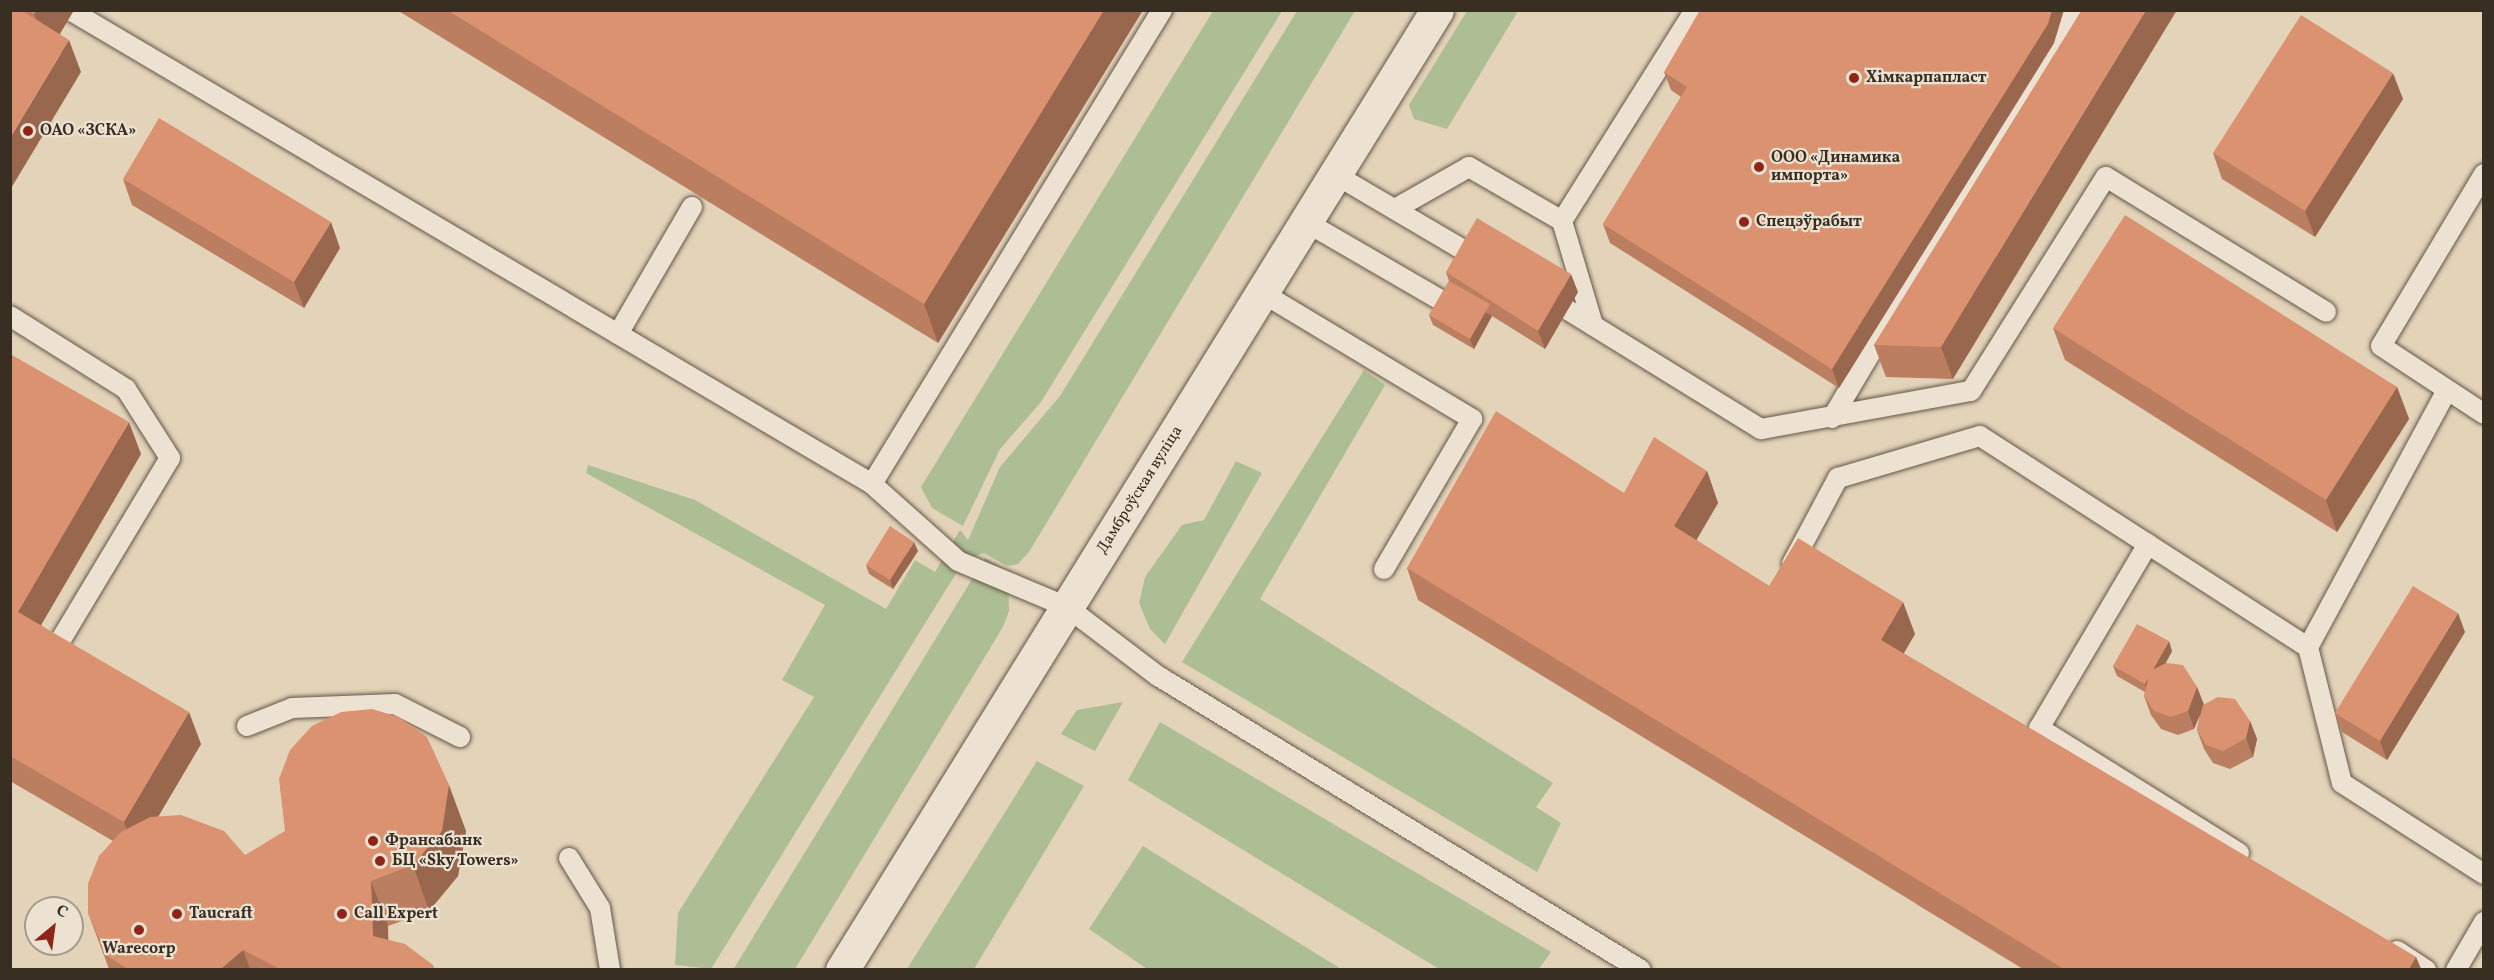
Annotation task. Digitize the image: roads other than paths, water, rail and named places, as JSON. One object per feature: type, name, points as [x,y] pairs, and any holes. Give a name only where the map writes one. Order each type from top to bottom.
[{"type":"street","name":"Дамброўская вуліца","points":[[842,969],[1264,294],[1437,10]]},
{"type":"lane","points":[[872,484],[1162,10]]},
{"type":"lane","points":[[1562,221],[1695,10]]},
{"type":"lane","points":[[1832,418],[2074,10]]},
{"type":"lane","points":[[73,12],[872,484],[958,561],[1067,607],[1158,675],[1641,969]]},
{"type":"lane","points":[[1395,210],[1469,167],[1562,221],[1593,325]]},
{"type":"lane","points":[[2484,174],[2380,346],[2446,392],[2484,414]]},
{"type":"lane","points":[[1336,175],[1472,255]]},
{"type":"lane","points":[[1568,310],[1761,429],[1832,418],[1971,391],[2106,177],[2325,312]]},
{"type":"lane","points":[[618,334],[692,207]]},
{"type":"lane","points":[[1306,222],[1446,303]]},
{"type":"lane","points":[[1264,294],[1472,419],[1384,569]]},
{"type":"lane","points":[[10,316],[126,389],[170,458],[51,656]]},
{"type":"lane","points":[[2446,392],[2308,647],[2342,783],[2484,874]]},
{"type":"lane","points":[[1779,587],[1838,478],[1980,436],[2308,647]]},
{"type":"lane","points":[[2148,544],[2039,728],[2257,864]]},
{"type":"lane","points":[[247,726],[292,708],[395,704],[460,737]]},
{"type":"lane","points":[[569,858],[600,908],[610,969]]},
{"type":"lane","points":[[2456,969],[2484,922]]},
{"type":"lane","points":[[2376,939],[2426,969]]},
{"type":"place","name":"Хімкарпапласт","points":[[1854,78]]},
{"type":"place","name":"ОАО «ЗСКА»","points":[[28,131]]},
{"type":"place","name":"ООО «Динамика импорта»","points":[[1759,167]]},
{"type":"place","name":"Спецэўрабыт","points":[[1744,222]]},
{"type":"place","name":"Франсабанк","points":[[373,841]]},
{"type":"place","name":"БЦ «Sky Towers»","points":[[380,861]]},
{"type":"place","name":"Taucraft","points":[[177,914]]},
{"type":"place","name":"Call Expert","points":[[342,914]]},
{"type":"place","name":"Warecorp","points":[[139,930]]}]
